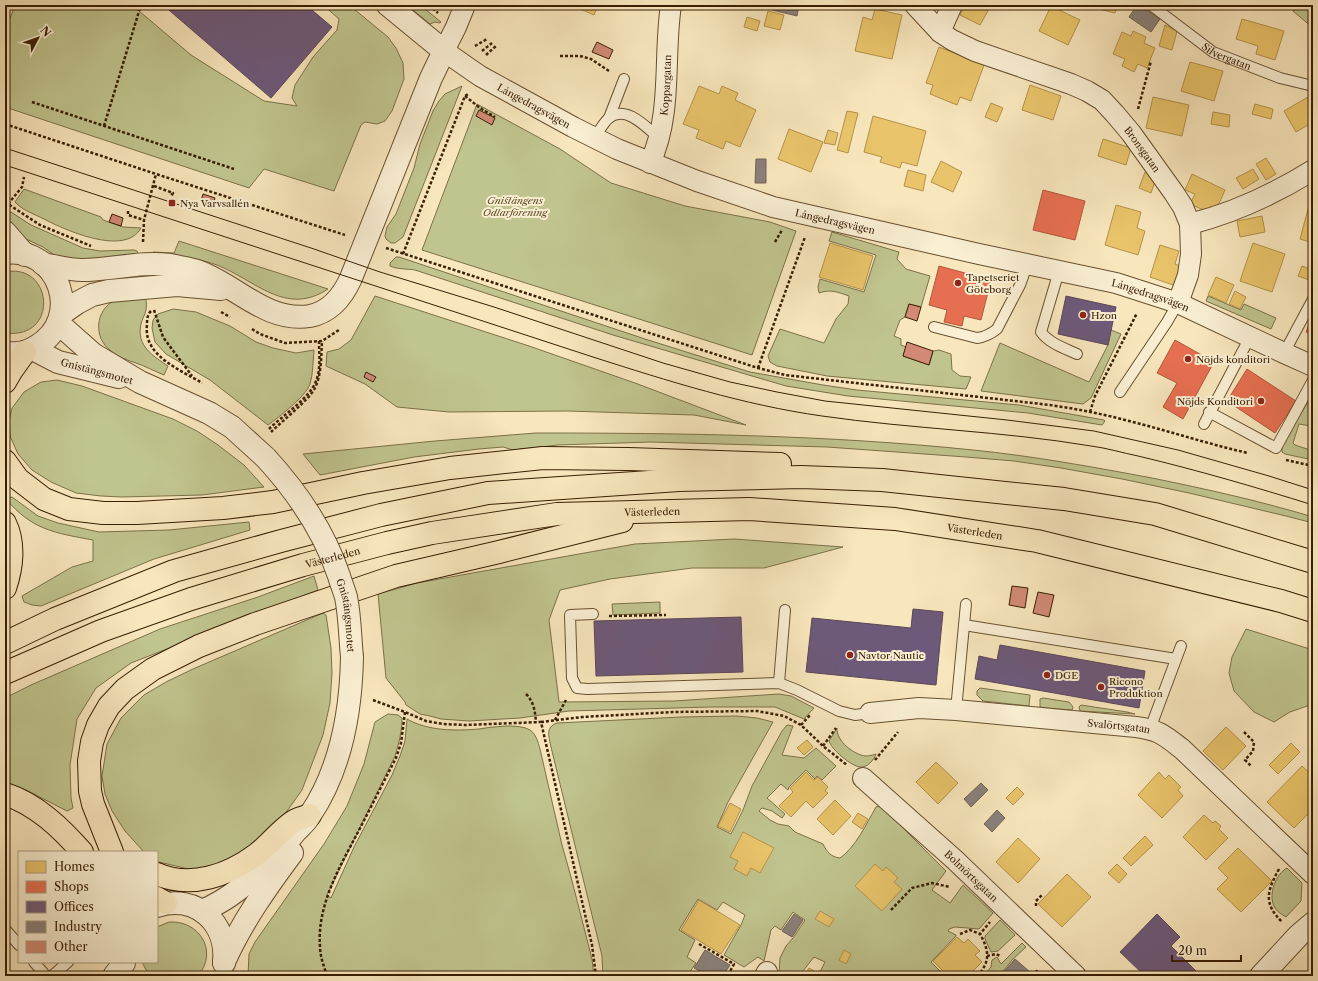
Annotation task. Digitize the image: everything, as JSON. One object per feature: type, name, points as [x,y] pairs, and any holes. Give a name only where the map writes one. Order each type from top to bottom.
[{"type":"highway","points":[[5,382],[21,351]]},
{"type":"highway","points":[[5,461],[18,479],[44,499],[69,509],[103,513],[223,508],[273,502],[363,483],[450,468],[543,458],[629,459],[792,465],[882,480],[1064,499],[1155,514],[1313,562]]},
{"type":"highway","points":[[5,643],[55,619],[174,571],[381,515],[488,493],[679,480],[801,477],[882,480]]},
{"type":"highway","name":"Västerleden","points":[[5,673],[101,631],[191,598],[303,565],[432,533],[556,514],[664,510],[749,509],[895,519],[1038,541],[1281,601],[1313,611]]},
{"type":"highway","points":[[112,851],[92,804],[89,782],[90,751],[95,733],[105,712],[118,695],[153,669],[199,646],[255,624],[396,576],[499,552],[664,510]]},
{"type":"highway","points":[[5,523],[8,529],[12,552],[5,588]]},
{"type":"highway","points":[[1281,601],[1313,623]]},
{"type":"highway","points":[[5,794],[45,816],[67,835],[81,851]]},
{"type":"highway","points":[[158,874],[173,879],[186,880],[214,877],[224,874],[257,854],[294,820],[310,815]]},
{"type":"highway","points":[[101,826],[124,851]]},
{"type":"street","name":"Långedragsvägen","points":[[388,5],[444,51],[481,67],[536,108],[594,138],[650,163],[737,196],[773,207],[1027,265],[1116,283],[1178,302],[1313,366]]},
{"type":"street","points":[[24,257],[68,269],[82,270],[147,265],[168,265],[196,270],[267,309],[284,316],[298,317],[317,314],[329,308],[342,294],[354,271],[431,78],[465,5]]},
{"type":"street","name":"Koppargatan","points":[[650,163],[659,138],[664,107],[668,64],[667,28],[671,5]]},
{"type":"street","name":"Bronsgatan","points":[[915,5],[940,32],[952,40],[975,51],[1071,84],[1088,91],[1102,100],[1124,125],[1174,193],[1183,207],[1190,224],[1191,254],[1188,275],[1178,302]]},
{"type":"street","points":[[940,32],[952,5]]},
{"type":"street","points":[[1190,224],[1206,220],[1304,184],[1313,170]]},
{"type":"street","points":[[5,232],[24,257],[53,274],[59,286],[62,300],[60,318],[52,334],[43,343],[21,351]]},
{"type":"street","points":[[60,318],[77,303],[92,295],[115,290],[177,285],[233,290]]},
{"type":"street","name":"Gnistängsmotet","points":[[60,318],[93,354],[140,382],[209,413],[232,427],[266,458],[301,499],[318,527],[334,560],[346,597],[352,658],[348,711],[337,757],[325,787],[310,815],[274,857],[245,886],[218,904],[202,911]]},
{"type":"street","name":"Gnistängsmotet","points":[[21,351],[58,362],[140,382]]},
{"type":"street","name":"Svalörtsgatan","points":[[870,713],[919,708],[956,710],[1150,729],[1162,733],[1182,749],[1313,874]]},
{"type":"street","name":"Bolmörtsgatan","points":[[863,778],[955,860],[1076,976]]},
{"type":"street","name":"Gnistängsmotet","points":[[221,972],[234,941],[253,908],[307,834],[310,815]]},
{"type":"street","points":[[160,902],[178,903],[191,906],[202,911],[211,918],[223,939],[225,951],[221,972]]},
{"type":"street","points":[[1261,976],[1313,923]]},
{"type":"lane","name":"Silvergatan","points":[[1151,5],[1213,52],[1280,78],[1313,86]]},
{"type":"lane","points":[[594,138],[609,118],[624,79]]},
{"type":"lane","points":[[609,118],[618,113],[628,114],[659,138]]},
{"type":"lane","points":[[934,327],[977,338],[993,332],[1020,285],[1027,265]]},
{"type":"lane","points":[[1059,271],[1041,332],[1052,342],[1077,354]]},
{"type":"lane","points":[[1284,353],[1313,299]]},
{"type":"lane","name":"Bronsgatan","points":[[1120,392],[1178,302]]},
{"type":"lane","points":[[1204,424],[1250,337]]},
{"type":"lane","points":[[1210,412],[1276,448],[1313,380]]},
{"type":"lane","points":[[956,710],[966,604]]},
{"type":"lane","points":[[778,683],[785,610]]},
{"type":"lane","points":[[593,614],[570,615],[572,678],[577,688],[587,689],[778,683],[797,690],[839,711],[855,715],[870,713]]},
{"type":"lane","points":[[964,625],[1176,659]]},
{"type":"lane","points":[[1150,729],[1181,646]]},
{"type":"lane","points":[[5,928],[18,944]]},
{"type":"lane","points":[[35,963],[46,976]]},
{"type":"lane","points":[[52,976],[67,963]]},
{"type":"path","points":[[104,126],[140,5]]},
{"type":"path","points":[[429,5],[472,38],[481,67]]},
{"type":"path","points":[[475,46],[487,39]]},
{"type":"path","points":[[478,54],[492,42]]},
{"type":"path","points":[[403,254],[465,96],[473,90],[481,67],[496,46]]},
{"type":"path","points":[[560,56],[580,56],[590,59],[624,79]]},
{"type":"path","points":[[1124,125],[1137,113],[1151,62]]},
{"type":"path","points":[[465,96],[480,108],[495,117]]},
{"type":"path","points":[[32,102],[234,169]]},
{"type":"path","points":[[5,124],[365,241]]},
{"type":"path","points":[[143,245],[144,220],[156,174]]},
{"type":"path","points":[[8,204],[22,187],[24,176]]},
{"type":"path","points":[[154,186],[172,193],[171,196]]},
{"type":"path","points":[[5,202],[40,225],[84,244],[95,247]]},
{"type":"path","points":[[128,211],[128,216],[144,220]]},
{"type":"path","points":[[758,368],[812,216]]},
{"type":"path","points":[[388,249],[758,368],[785,375],[1050,405],[1128,420],[1213,445],[1250,454]]},
{"type":"path","points":[[1090,412],[1095,396],[1147,293]]},
{"type":"path","points":[[194,378],[163,337],[154,308],[148,314],[146,329],[149,343],[157,354],[194,378],[205,385]]},
{"type":"path","points":[[270,431],[306,400],[315,389],[321,370],[321,341]]},
{"type":"path","points":[[263,425],[274,436]]},
{"type":"path","points":[[1282,460],[1313,466]]},
{"type":"path","points":[[593,614],[610,617],[666,615]]},
{"type":"path","points":[[526,694],[530,698],[534,708],[536,722]]},
{"type":"path","points":[[555,720],[569,695]]},
{"type":"path","points":[[373,700],[426,721],[443,724],[465,725],[541,722],[582,717],[673,712],[757,711],[784,716],[801,725],[823,746],[863,778],[878,755],[919,708]]},
{"type":"path","points":[[327,976],[322,962],[320,946],[323,911],[342,863],[396,758],[401,743],[405,712]]},
{"type":"path","points":[[823,746],[847,713]]},
{"type":"path","points":[[541,722],[592,945],[596,976]]},
{"type":"path","points":[[1244,732],[1254,742],[1253,751],[1245,760],[1251,766]]},
{"type":"path","points":[[1284,924],[1274,913],[1269,900],[1270,890],[1275,876],[1280,866],[1291,853]]},
{"type":"path","points":[[891,910],[912,888],[932,883],[950,887]]},
{"type":"path","points":[[980,934],[1004,907]]},
{"type":"path","points":[[960,934],[970,930],[980,934],[987,956],[987,963],[977,976]]},
{"type":"path","points":[[699,944],[734,964],[728,975]]},
{"type":"path","points":[[987,956],[996,954],[1000,956]]},
{"type":"path","points":[[1306,976],[1313,969]]},
{"type":"green space","points":[[15,5],[132,5],[191,55],[264,101],[297,106],[292,98],[295,85],[313,57],[337,30],[339,19],[323,5],[349,5],[388,37],[396,48],[403,63],[404,79],[392,111],[385,121],[377,124],[365,122],[361,125],[334,191],[264,169],[249,188],[5,107],[5,32]]},
{"type":"green space","points":[[407,5],[420,5],[441,22],[430,24]]},
{"type":"green space","points":[[1296,5],[1313,5],[1313,28],[1293,11]]},
{"type":"green space","points":[[462,86],[403,237],[395,243],[391,243],[385,236],[387,227],[396,214],[414,168],[420,144],[433,111],[445,94]]},
{"type":"green space","name":"Gnistängens Odlarförening","points":[[477,104],[560,149],[611,183],[685,206],[770,222],[796,231],[752,355],[422,250]]},
{"type":"green space","points":[[24,189],[101,217],[103,220],[123,227],[141,228],[133,236],[122,240],[109,241],[80,234],[28,212],[18,205],[15,202]]},
{"type":"green space","points":[[11,212],[31,225],[83,248],[100,251],[134,250],[137,251],[139,255],[81,262],[57,257],[43,247],[26,239],[5,216]]},
{"type":"green space","points":[[832,232],[899,252],[897,259],[906,269],[930,276],[921,307],[909,304],[905,317],[900,320],[894,336],[901,339],[901,345],[906,347],[903,356],[929,365],[933,351],[939,350],[951,354],[952,370],[960,376],[971,377],[966,389],[827,376],[777,366],[770,362],[768,356],[780,329],[824,343],[836,319],[848,304],[849,296],[830,291],[819,293],[818,287],[820,279],[864,292],[876,255],[829,241]]},
{"type":"green space","points":[[179,241],[328,289],[313,297],[298,299],[284,298],[258,287],[231,271],[209,262],[170,256],[154,256],[153,252],[174,253]]},
{"type":"green space","points":[[396,257],[750,372],[857,390],[1019,405],[1105,421],[1102,425],[1028,413],[848,396],[786,386],[613,335],[415,270],[390,266],[390,263]]},
{"type":"green space","points":[[5,272],[21,272],[33,278],[41,289],[44,301],[42,314],[35,325],[23,332],[5,333]]},
{"type":"green space","points":[[145,294],[146,312],[141,324],[141,338],[147,350],[168,366],[164,375],[114,353],[105,345],[99,332],[100,317],[103,310],[108,305],[118,299]]},
{"type":"green space","points":[[375,296],[529,346],[635,383],[746,425],[694,415],[568,411],[449,412],[397,407],[365,384],[326,366],[327,352],[339,349],[351,340]]},
{"type":"green space","points":[[1208,296],[1241,310],[1244,304],[1276,318],[1271,329],[1206,301]]},
{"type":"green space","points":[[173,309],[196,312],[230,326],[256,342],[273,348],[296,353],[314,350],[312,376],[308,389],[292,406],[268,425],[210,380],[166,354],[155,342],[152,328],[153,320],[158,314]]},
{"type":"green space","points":[[1111,330],[1121,334],[1091,398],[1083,404],[981,391],[1000,343],[1089,382],[1108,345]]},
{"type":"green space","points":[[57,380],[82,386],[173,419],[197,431],[244,465],[264,487],[202,495],[122,497],[76,493],[51,482],[32,470],[18,454],[10,436],[9,421],[12,408],[24,392],[41,382]]},
{"type":"green space","points":[[1313,394],[1313,424],[1311,426],[1299,424],[1293,443],[1313,451],[1313,460],[1285,454],[1282,452],[1282,443]]},
{"type":"green space","points":[[536,433],[700,434],[810,438],[919,445],[995,452],[1108,470],[1213,491],[1313,517],[1313,523],[1189,493],[1061,468],[1014,461],[827,447],[651,442],[558,445],[513,450],[503,447],[414,457],[320,475],[303,454]]},
{"type":"green space","points":[[12,497],[38,516],[58,523],[99,532],[169,530],[249,522],[250,530],[154,559],[41,606],[32,605],[24,602],[22,596],[72,567],[93,561],[93,540],[56,532],[35,524],[25,518],[6,499]]},
{"type":"green space","points":[[734,539],[843,547],[764,568],[692,568],[610,579],[560,590],[549,620],[559,702],[674,701],[779,694],[791,696],[814,708],[804,719],[775,707],[711,707],[569,711],[520,718],[469,721],[441,719],[420,714],[406,705],[386,678],[378,594],[417,583],[635,544]]},
{"type":"green space","points":[[314,576],[318,590],[131,663],[96,688],[77,719],[70,765],[71,798],[73,808],[67,811],[26,790],[5,783],[5,698],[31,685],[160,629],[258,597]]},
{"type":"green space","points":[[660,602],[660,613],[613,615],[612,604]]},
{"type":"green space","points":[[323,613],[326,615],[331,648],[332,673],[330,703],[323,735],[302,790],[285,814],[242,856],[197,871],[159,862],[158,851],[143,851],[125,831],[112,811],[105,794],[102,776],[107,744],[121,718],[144,695],[193,669]]},
{"type":"green space","points":[[1246,629],[1313,650],[1313,704],[1290,712],[1274,722],[1254,712],[1234,691],[1229,673],[1232,657]]},
{"type":"green space","points":[[980,688],[1030,695],[1029,706],[983,701],[977,695],[977,691]]},
{"type":"green space","points":[[1043,698],[1069,702],[1073,707],[1072,710],[1040,707],[1040,699]]},
{"type":"green space","points":[[1081,705],[1135,714],[1080,711],[1079,707]]},
{"type":"green space","points":[[388,714],[398,715],[402,718],[400,737],[395,756],[327,895],[331,898],[354,847],[392,775],[405,741],[407,719],[424,726],[451,730],[470,730],[505,726],[525,728],[534,734],[540,749],[562,845],[592,959],[594,976],[248,976],[249,954],[255,942],[324,844],[347,806],[364,764],[375,722]]},
{"type":"green space","points":[[737,716],[757,718],[773,722],[728,802],[717,827],[731,834],[743,810],[752,786],[782,731],[787,725],[793,726],[782,755],[804,758],[816,748],[836,766],[822,780],[817,776],[815,779],[806,770],[789,787],[788,790],[781,784],[767,798],[785,814],[782,818],[772,811],[762,808],[759,811],[770,820],[778,824],[789,826],[795,832],[823,844],[830,854],[834,857],[840,858],[856,842],[876,807],[882,807],[946,871],[932,890],[950,903],[963,885],[993,913],[979,929],[955,927],[949,929],[948,931],[956,936],[931,962],[945,976],[827,976],[820,972],[825,962],[814,957],[799,976],[779,976],[780,958],[786,946],[805,920],[793,912],[781,930],[775,926],[771,930],[764,961],[758,957],[744,967],[724,955],[745,915],[723,902],[717,910],[698,899],[679,930],[695,940],[687,957],[696,963],[687,976],[603,976],[602,956],[551,747],[549,730],[557,723]]},
{"type":"green space","points":[[837,728],[839,738],[851,750],[866,756],[876,754],[874,759],[865,766],[860,767],[852,764],[837,752],[829,741]]},
{"type":"green space","points":[[1287,868],[1302,883],[1301,901],[1286,917],[1275,908],[1272,901],[1272,896],[1276,879]]},
{"type":"green space","points":[[1000,920],[1015,935],[998,951],[991,952],[985,936]]},
{"type":"green space","points":[[169,922],[180,923],[189,926],[203,939],[207,957],[198,976],[150,976],[142,963],[158,963],[158,927]]},
{"type":"green space","points":[[1022,943],[1026,947],[1013,959],[999,976],[983,976],[991,967],[992,960],[997,957],[1001,964]]},
{"type":"building: Homes","points":[[571,5],[598,5],[594,15]]},
{"type":"building: Homes","points":[[965,5],[977,5],[988,11],[980,25],[960,15]]},
{"type":"building: Homes","points":[[1100,5],[1118,5],[1115,13],[1099,9]]},
{"type":"building: Homes","points":[[1051,6],[1080,20],[1068,45],[1039,31]]},
{"type":"building: Homes","points":[[875,9],[902,15],[892,59],[855,51],[863,17],[872,20]]},
{"type":"building: Homes","points":[[768,11],[784,15],[780,30],[764,26]]},
{"type":"building: Homes","points":[[747,17],[760,21],[757,31],[744,27]]},
{"type":"building: Homes","points":[[1242,19],[1284,31],[1275,60],[1256,54],[1258,46],[1236,39]]},
{"type":"building: Homes","points":[[1165,25],[1177,31],[1172,50],[1159,46]]},
{"type":"building: Homes","points":[[1133,31],[1146,37],[1144,43],[1155,48],[1147,68],[1138,64],[1134,72],[1122,66],[1125,59],[1113,54],[1122,32],[1131,36]]},
{"type":"building: Homes","points":[[939,47],[984,65],[971,101],[960,97],[957,105],[930,94],[933,85],[926,83]]},
{"type":"building: Homes","points":[[1190,62],[1223,71],[1214,101],[1181,91]]},
{"type":"building: Homes","points":[[1030,85],[1061,96],[1053,120],[1022,110]]},
{"type":"building: Homes","points":[[699,86],[719,94],[722,86],[738,93],[735,100],[756,110],[740,147],[726,141],[723,149],[696,138],[699,130],[683,124]]},
{"type":"building: Homes","points":[[1153,97],[1189,105],[1182,136],[1146,128]]},
{"type":"building: Homes","points":[[1308,97],[1313,105],[1313,122],[1296,132],[1284,111]]},
{"type":"building: Homes","points":[[991,103],[1003,108],[997,122],[985,117]]},
{"type":"building: Homes","points":[[1255,104],[1273,109],[1271,119],[1252,114]]},
{"type":"building: Homes","points":[[847,111],[858,113],[848,153],[837,150]]},
{"type":"building: Homes","points":[[1213,112],[1230,115],[1229,127],[1211,124]]},
{"type":"building: Homes","points":[[873,116],[926,131],[917,166],[902,162],[900,168],[880,162],[882,157],[864,152]]},
{"type":"building: Homes","points":[[789,129],[823,142],[811,172],[778,159]]},
{"type":"building: Homes","points":[[828,130],[838,133],[835,145],[824,143]]},
{"type":"building: Homes","points":[[1103,139],[1131,148],[1126,165],[1098,156]]},
{"type":"building: Homes","points":[[1266,158],[1276,174],[1266,180],[1256,164]]},
{"type":"building: Homes","points":[[941,161],[962,172],[953,192],[931,182]]},
{"type":"building: Homes","points":[[1253,169],[1259,179],[1243,189],[1236,178]]},
{"type":"building: Homes","points":[[908,170],[926,175],[923,191],[904,186]]},
{"type":"building: Homes","points":[[1145,172],[1157,176],[1151,193],[1139,188]]},
{"type":"building: Homes","points":[[1192,174],[1225,190],[1217,208],[1211,206],[1208,212],[1190,204],[1195,194],[1185,190]]},
{"type":"building: Homes","points":[[1311,198],[1313,199],[1313,243],[1300,239]]},
{"type":"building: Homes","points":[[1116,205],[1141,212],[1137,228],[1145,231],[1138,255],[1105,245]]},
{"type":"building: Homes","points":[[1262,216],[1265,232],[1240,237],[1237,221]]},
{"type":"building: Homes","points":[[830,243],[873,256],[863,290],[819,277]]},
{"type":"building: Homes","points":[[1253,243],[1285,254],[1272,292],[1240,281]]},
{"type":"building: Homes","points":[[1160,245],[1179,251],[1175,264],[1182,267],[1176,286],[1150,277]]},
{"type":"building: Homes","points":[[1302,266],[1313,270],[1312,281],[1298,276]]},
{"type":"building: Homes","points":[[1216,277],[1234,285],[1226,303],[1208,295]]},
{"type":"building: Homes","points":[[1235,291],[1246,297],[1240,309],[1229,304]]},
{"type":"building: Homes","points":[[1226,727],[1246,746],[1223,770],[1203,751]]},
{"type":"building: Homes","points":[[807,740],[813,747],[804,755],[797,748]]},
{"type":"building: Homes","points":[[1291,743],[1300,752],[1278,774],[1269,765]]},
{"type":"building: Homes","points":[[936,762],[958,783],[938,804],[916,782]]},
{"type":"building: Homes","points":[[1302,766],[1313,776],[1313,809],[1294,828],[1267,802]]},
{"type":"building: Homes","points":[[806,772],[814,780],[818,777],[828,787],[825,791],[828,793],[813,808],[806,801],[791,817],[779,806],[793,792],[790,788]]},
{"type":"building: Homes","points":[[1159,772],[1165,779],[1169,775],[1181,787],[1178,790],[1183,796],[1162,818],[1138,795]]},
{"type":"building: Homes","points":[[1017,787],[1024,794],[1013,805],[1006,798]]},
{"type":"building: Homes","points":[[835,800],[851,816],[833,835],[817,819]]},
{"type":"building: Homes","points":[[730,803],[741,809],[730,832],[718,826]]},
{"type":"building: Homes","points":[[858,813],[868,819],[862,829],[852,822]]},
{"type":"building: Homes","points":[[1204,815],[1213,823],[1215,821],[1221,826],[1219,829],[1228,838],[1206,860],[1183,837]]},
{"type":"building: Homes","points":[[743,832],[774,848],[760,873],[751,868],[747,876],[734,869],[738,861],[730,857]]},
{"type":"building: Homes","points":[[1145,836],[1153,845],[1131,866],[1123,858]]},
{"type":"building: Homes","points":[[1018,838],[1040,859],[1018,883],[996,862]]},
{"type":"building: Homes","points":[[1238,848],[1272,881],[1241,912],[1217,889],[1228,878],[1218,868]]},
{"type":"building: Homes","points":[[875,864],[883,871],[886,867],[898,878],[894,882],[902,889],[882,911],[855,886]]},
{"type":"building: Homes","points":[[1117,864],[1127,874],[1119,883],[1108,873]]},
{"type":"building: Homes","points":[[1067,874],[1091,897],[1062,927],[1038,904]]},
{"type":"building: Homes","points":[[699,900],[740,925],[721,954],[681,930]]},
{"type":"building: Homes","points":[[820,911],[834,919],[829,927],[815,919]]},
{"type":"building: Homes","points":[[957,937],[964,943],[968,939],[980,951],[975,955],[982,962],[968,976],[948,976],[933,961]]},
{"type":"building: Homes","points":[[844,950],[851,954],[846,964],[839,960]]},
{"type":"building: Homes","points":[[809,968],[819,974],[823,976],[804,976]]},
{"type":"building: Shops","points":[[1043,190],[1085,201],[1075,240],[1033,230]]},
{"type":"building: Shops","points":[[939,266],[991,280],[981,320],[964,316],[962,326],[944,322],[947,310],[929,305]]},
{"type":"building: Shops","points":[[1313,315],[1313,334],[1306,332]]},
{"type":"building: Shops","points":[[1175,340],[1214,362],[1183,419],[1163,407],[1177,383],[1157,373]]},
{"type":"building: Shops","name":"Nöjds Konditori","points":[[1247,369],[1296,401],[1275,433],[1227,401]]},
{"type":"building: Offices","points":[[163,5],[306,5],[332,27],[271,98]]},
{"type":"building: Offices","points":[[1066,296],[1116,307],[1108,345],[1058,334]]},
{"type":"building: Offices","points":[[913,609],[943,612],[936,685],[806,672],[812,618],[911,628]]},
{"type":"building: Offices","points":[[741,617],[743,672],[596,676],[594,621]]},
{"type":"building: Offices","points":[[1000,645],[1145,671],[1139,708],[975,679],[979,656],[997,660]]},
{"type":"building: Offices","points":[[1157,914],[1180,937],[1171,946],[1196,971],[1192,976],[1145,976],[1120,952]]},
{"type":"building: Industry","points":[[773,5],[799,5],[797,16],[772,10]]},
{"type":"building: Industry","points":[[1137,5],[1160,19],[1151,32],[1129,17]]},
{"type":"building: Industry","points":[[756,159],[766,159],[766,183],[755,183]]},
{"type":"building: Industry","points":[[981,783],[988,790],[971,807],[964,799]]},
{"type":"building: Industry","points":[[997,810],[1005,818],[992,832],[984,824]]},
{"type":"building: Industry","points":[[794,914],[803,920],[792,937],[782,931]]},
{"type":"building: Industry","points":[[705,950],[730,965],[723,976],[709,976],[694,968]]},
{"type":"building: Industry","points":[[1015,959],[1030,972],[1027,976],[1000,976]]},
{"type":"building: Other","points":[[597,42],[613,50],[609,59],[592,52]]},
{"type":"building: Other","points":[[479,110],[495,118],[492,125],[476,116]]},
{"type":"building: Other","points":[[203,194],[215,198],[213,205],[201,201]]},
{"type":"building: Other","points":[[112,214],[123,218],[121,226],[109,222]]},
{"type":"building: Other","points":[[909,304],[921,307],[917,321],[905,317]]},
{"type":"building: Other","points":[[907,342],[933,351],[929,365],[903,356]]},
{"type":"building: Other","points":[[366,372],[376,377],[373,382],[364,377]]},
{"type":"building: Other","points":[[1012,586],[1028,588],[1025,608],[1009,605]]},
{"type":"building: Other","points":[[1038,592],[1054,595],[1049,617],[1033,613]]},
{"type":"tram line","points":[[5,148],[380,272],[494,307],[663,363],[730,382],[825,401],[1007,420],[1094,431],[1178,450],[1313,490]]},
{"type":"tram line","points":[[5,165],[649,375],[735,399],[764,406],[822,416],[1024,437],[1103,448],[1160,461],[1248,485],[1313,505]]},
{"type":"place","name":"Nya Varvsallén","points":[[172,203]]},
{"type":"place","name":"Tapetseriet Göteborg","points":[[958,283]]},
{"type":"place","name":"Hzon","points":[[1083,315]]},
{"type":"place","name":"Nöjds konditori","points":[[1188,359]]},
{"type":"place","name":"Nöjds Konditori","points":[[1261,401]]},
{"type":"place","name":"Navtor Nautic","points":[[850,655]]},
{"type":"place","name":"DGE","points":[[1047,675]]},
{"type":"place","name":"Ricono Produktion","points":[[1101,687]]}]
